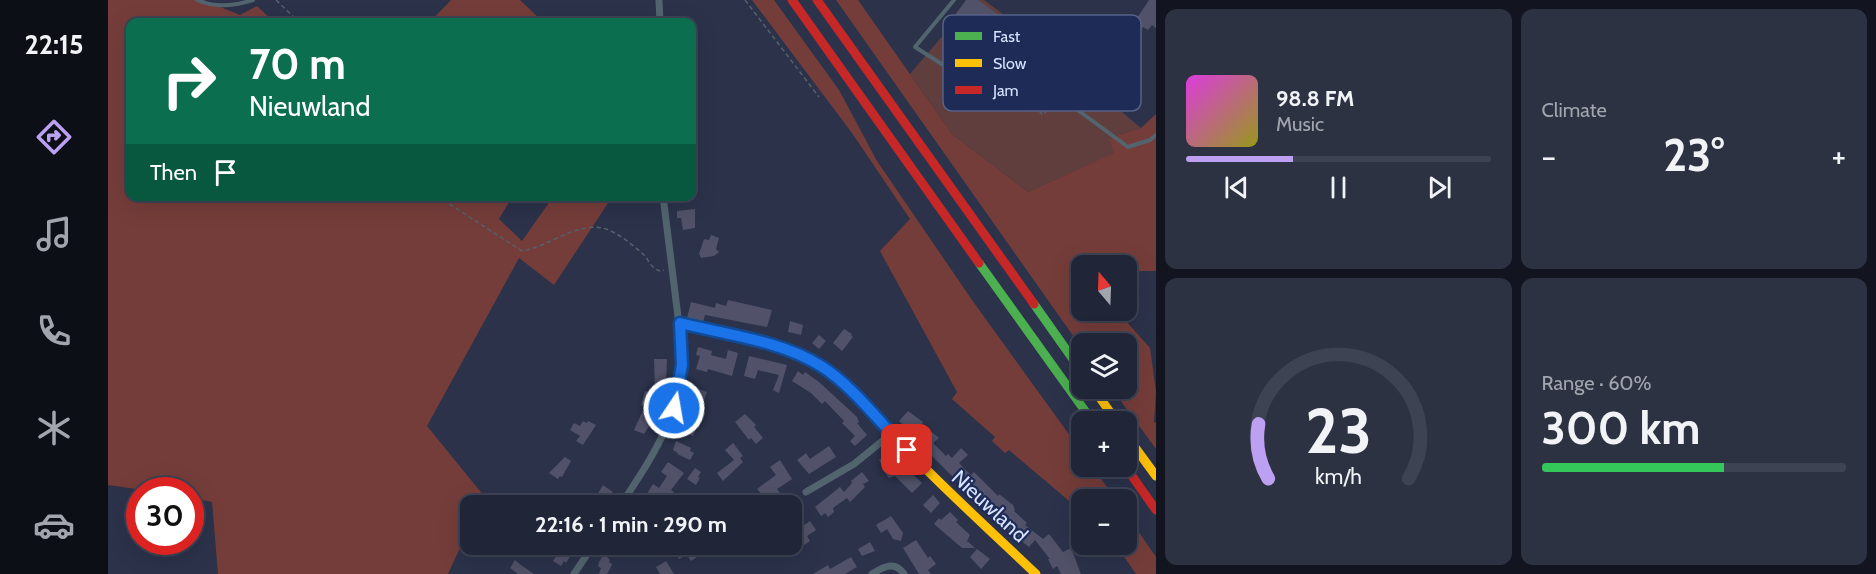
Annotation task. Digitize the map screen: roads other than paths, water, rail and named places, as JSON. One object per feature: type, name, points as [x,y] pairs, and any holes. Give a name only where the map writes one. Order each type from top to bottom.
[{"type":"main road","points":[[792,0],[1085,411]]},
{"type":"main road","points":[[817,0],[1071,357]]},
{"type":"main road","name":"Nieuwland","points":[[680,323],[765,344],[803,356],[822,366],[840,380],[938,481],[1035,574]]},
{"type":"main road","points":[[1137,450],[1156,476]]},
{"type":"main road","points":[[1133,477],[1156,510]]},
{"type":"street","points":[[660,0],[660,18]]},
{"type":"street","points":[[627,495],[651,458],[674,408],[682,365],[680,323],[664,201]]},
{"type":"street","points":[[806,492],[854,464],[891,434]]},
{"type":"street","points":[[574,574],[587,555]]},
{"type":"street","points":[[872,574],[884,566],[894,566],[901,569],[904,574]]},
{"type":"lane","points":[[197,0],[222,6],[252,0]]},
{"type":"lane","points":[[943,65],[915,47],[954,0]]},
{"type":"lane","points":[[1079,111],[1128,147],[1150,140],[1156,135]]}]
